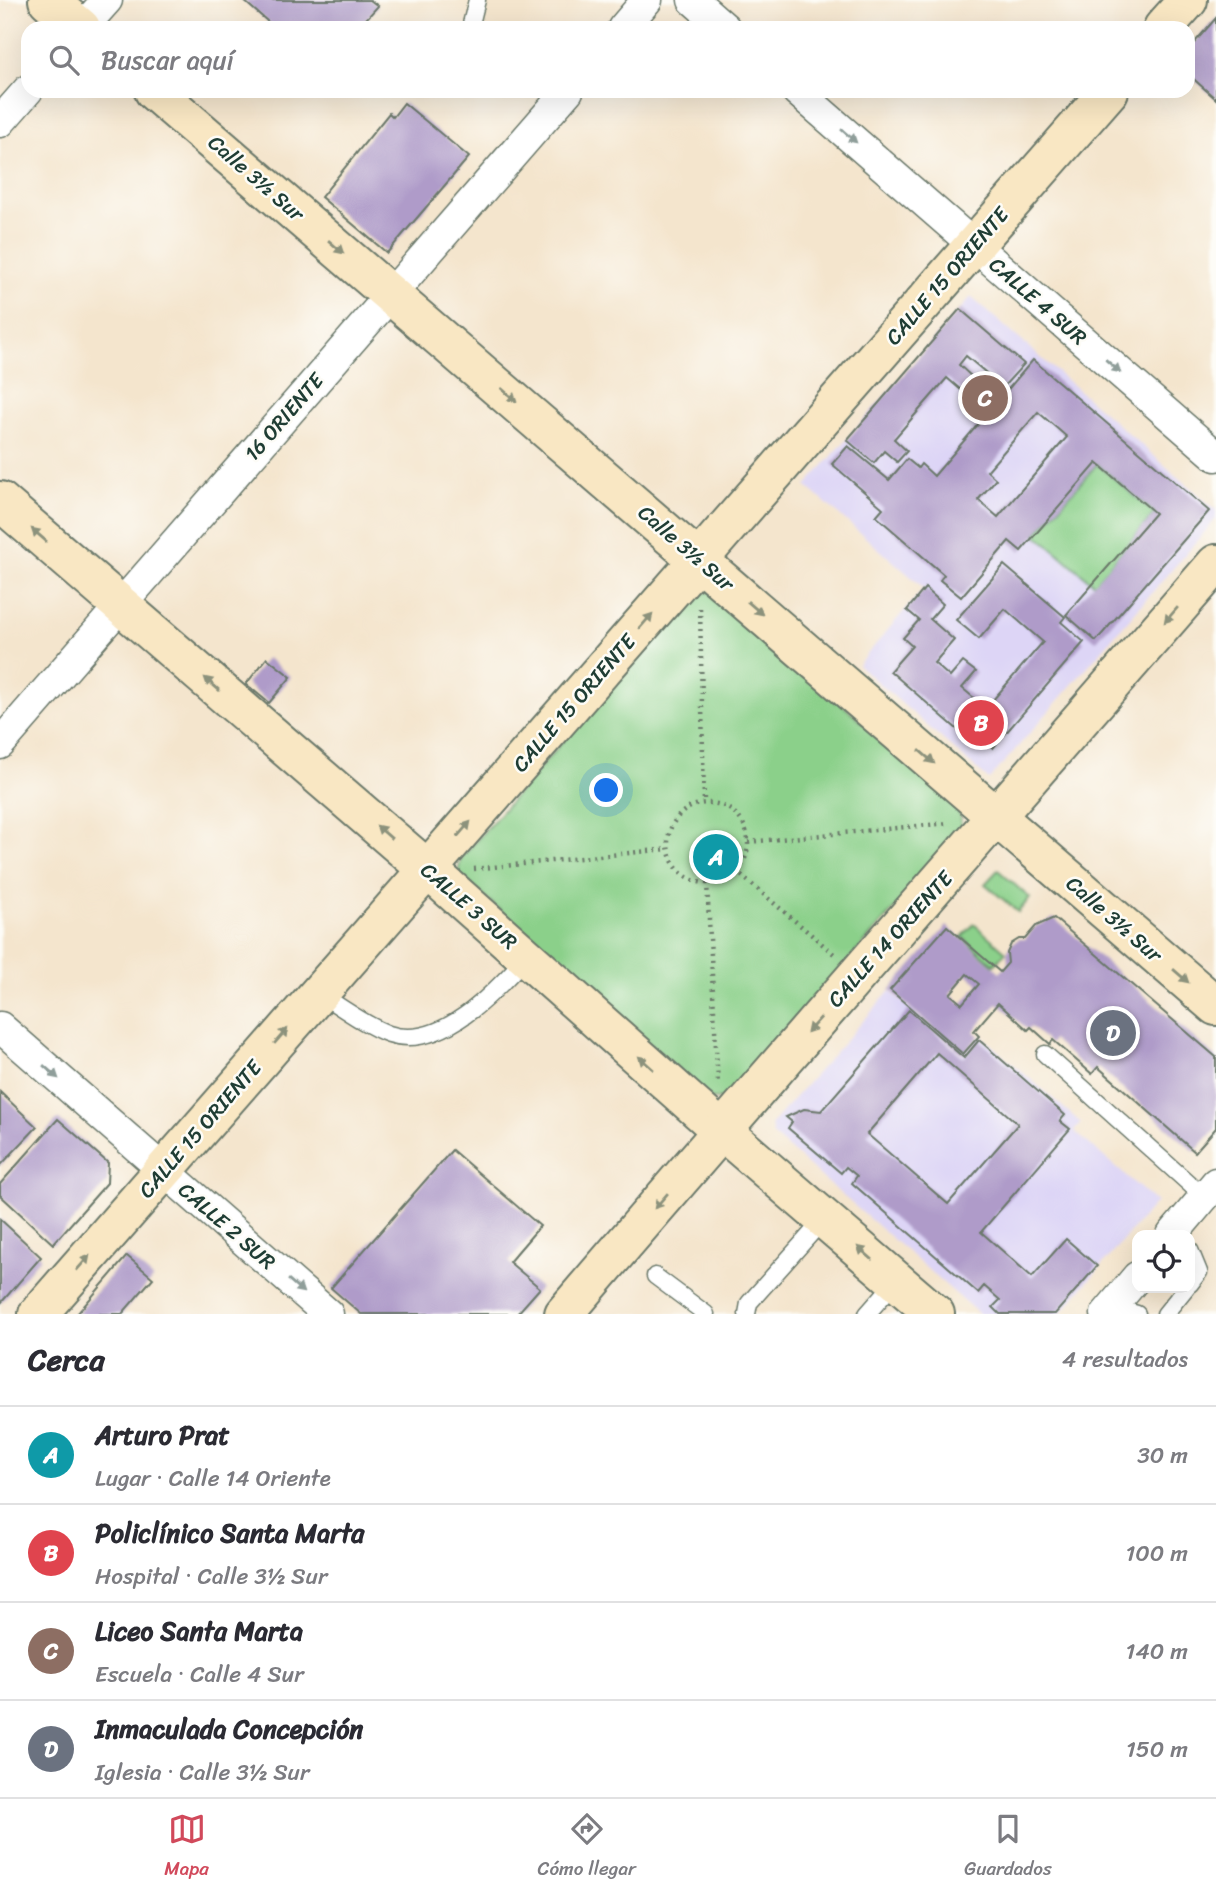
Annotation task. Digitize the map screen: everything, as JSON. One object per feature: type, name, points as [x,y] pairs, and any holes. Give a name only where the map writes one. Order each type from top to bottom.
[{"type":"street","points":[[48,0],[74,21]]},
{"type":"street","points":[[88,21],[107,0]]},
{"type":"street","points":[[629,21],[647,0]]},
{"type":"street","points":[[693,0],[717,21]]},
{"type":"street","points":[[1169,21],[1188,0]]},
{"type":"street","points":[[0,122],[21,98]]},
{"type":"street","name":"Calle 3½ Sur","points":[[162,98],[391,295],[688,573],[997,818],[1216,1006]]},
{"type":"street","name":"16 ORIENTE","points":[[0,744],[562,98]]},
{"type":"street","name":"CALLE 4 SUR","points":[[805,98],[1216,456]]},
{"type":"street","name":"CALLE 15 ORIENTE","points":[[38,1314],[319,993],[440,881],[688,573],[1103,98]]},
{"type":"street","name":"CALLE 3 SUR","points":[[0,501],[526,957],[720,1113],[825,1219],[935,1314]]},
{"type":"street","name":"CALLE 14 ORIENTE","points":[[564,1314],[720,1113],[858,975],[1216,564]]},
{"type":"street","name":"CALLE 2 SUR","points":[[0,1027],[328,1314]]},
{"type":"street","points":[[1185,1230],[1210,1190]]},
{"type":"street","points":[[1118,1312],[1132,1286]]},
{"type":"lane","points":[[472,21],[477,0]]},
{"type":"lane","points":[[319,993],[388,1033],[412,1038],[452,1024],[502,985],[526,957]]},
{"type":"lane","points":[[1045,1054],[1210,1190]]},
{"type":"lane","points":[[747,1314],[749,1304],[825,1219]]},
{"type":"lane","points":[[655,1276],[706,1314]]},
{"type":"lane","points":[[867,1314],[896,1281]]},
{"type":"lane","points":[[1165,1314],[1182,1293]]},
{"type":"path","points":[[688,573],[700,605],[704,803]]},
{"type":"path","points":[[704,803],[720,805],[734,813],[744,826],[748,842],[747,852],[736,871],[727,878],[707,883],[682,873],[673,863],[668,849],[668,834],[675,819],[688,807],[704,803]]},
{"type":"path","points":[[748,842],[955,822]]},
{"type":"path","points":[[440,881],[471,870],[668,849]]},
{"type":"path","points":[[736,871],[858,975]]},
{"type":"path","points":[[707,883],[720,1113]]},
{"type":"shaded area","points":[[971,297],[1216,510],[1216,519],[989,780],[858,665],[924,588],[806,486]]},
{"type":"shaded area","points":[[890,991],[963,1055],[981,1036],[1081,1123],[1074,1131],[1156,1202],[1060,1314],[979,1314],[773,1135],[771,1124]]},
{"type":"green space","points":[[1097,464],[1155,513],[1094,584],[1036,534]]},
{"type":"green space","points":[[715,592],[957,806],[961,820],[960,835],[726,1099],[711,1099],[458,873],[461,858],[691,595]]},
{"type":"green space","points":[[998,870],[1030,898],[1018,912],[985,884]]},
{"type":"green space","points":[[974,924],[1006,952],[994,965],[962,937]]},
{"type":"building","points":[[243,0],[370,0],[378,6],[364,21],[267,21]]},
{"type":"building","points":[[1216,18],[1216,99],[1195,80],[1195,42]]},
{"type":"building","points":[[404,103],[469,157],[387,253],[321,197],[389,113],[393,117]]},
{"type":"building","points":[[960,309],[1024,364],[1003,387],[966,356],[959,365],[972,377],[961,390],[947,378],[894,439],[907,451],[897,462],[884,451],[874,463],[847,440]]},
{"type":"building","points":[[1033,360],[1209,511],[1096,641],[1066,615],[1155,513],[1097,463],[1021,551],[1009,541],[961,597],[940,580],[944,575],[876,516],[883,508],[832,464],[848,446],[889,480],[907,459],[918,468],[921,464],[934,476]],"holes":[[[1038,412],[1067,437],[998,517],[978,500],[996,479],[987,471]]]},
{"type":"building","points":[[1004,565],[1065,617],[1061,622],[1084,642],[993,748],[978,736],[973,743],[890,671],[912,646],[903,638],[919,620],[907,610],[925,588],[943,604],[930,619],[954,640],[934,663],[950,677],[963,662],[976,672],[962,688],[986,708],[1043,642],[1005,609],[979,639],[956,620]]},
{"type":"building","points":[[267,658],[291,677],[269,703],[246,684]]},
{"type":"building","points":[[1054,918],[1216,1057],[1216,1128],[1195,1152],[1098,1067],[1092,1074],[1053,1040],[1050,1044],[1031,1027],[1028,1030],[998,1003],[974,1031],[979,1036],[963,1054],[890,990],[947,926],[1000,972],[1008,963],[1007,953],[1011,944],[1025,939],[1036,926]],"holes":[[[967,974],[979,984],[962,1004],[950,994]]]},
{"type":"building","points":[[909,1010],[964,1058],[979,1040],[1065,1115],[1060,1121],[1070,1129],[981,1232],[1032,1277],[1066,1239],[1097,1266],[1055,1314],[1000,1314],[993,1307],[1000,1300],[984,1286],[978,1293],[852,1183],[857,1176],[846,1167],[841,1173],[788,1128],[792,1122],[786,1117],[804,1109],[821,1111]],"holes":[[[937,1053],[1018,1124],[948,1204],[867,1134]]]},
{"type":"building","points":[[0,1092],[37,1127],[0,1166]]},
{"type":"building","points":[[58,1119],[108,1163],[107,1183],[53,1244],[0,1195],[0,1184]]},
{"type":"building","points":[[452,1150],[540,1226],[509,1262],[540,1288],[517,1314],[361,1314],[331,1288]]},
{"type":"building","points":[[0,1219],[41,1257],[0,1304]]},
{"type":"building","points":[[127,1256],[153,1278],[122,1314],[77,1314]]},
{"type":"place","name":"Liceo Santa Marta","points":[[985,398]]},
{"type":"place","name":"Policlínico Santa Marta","points":[[981,723]]},
{"type":"place","name":"Arturo Prat","points":[[716,857]]},
{"type":"place","name":"Inmaculada Concepción","points":[[1113,1033]]}]
